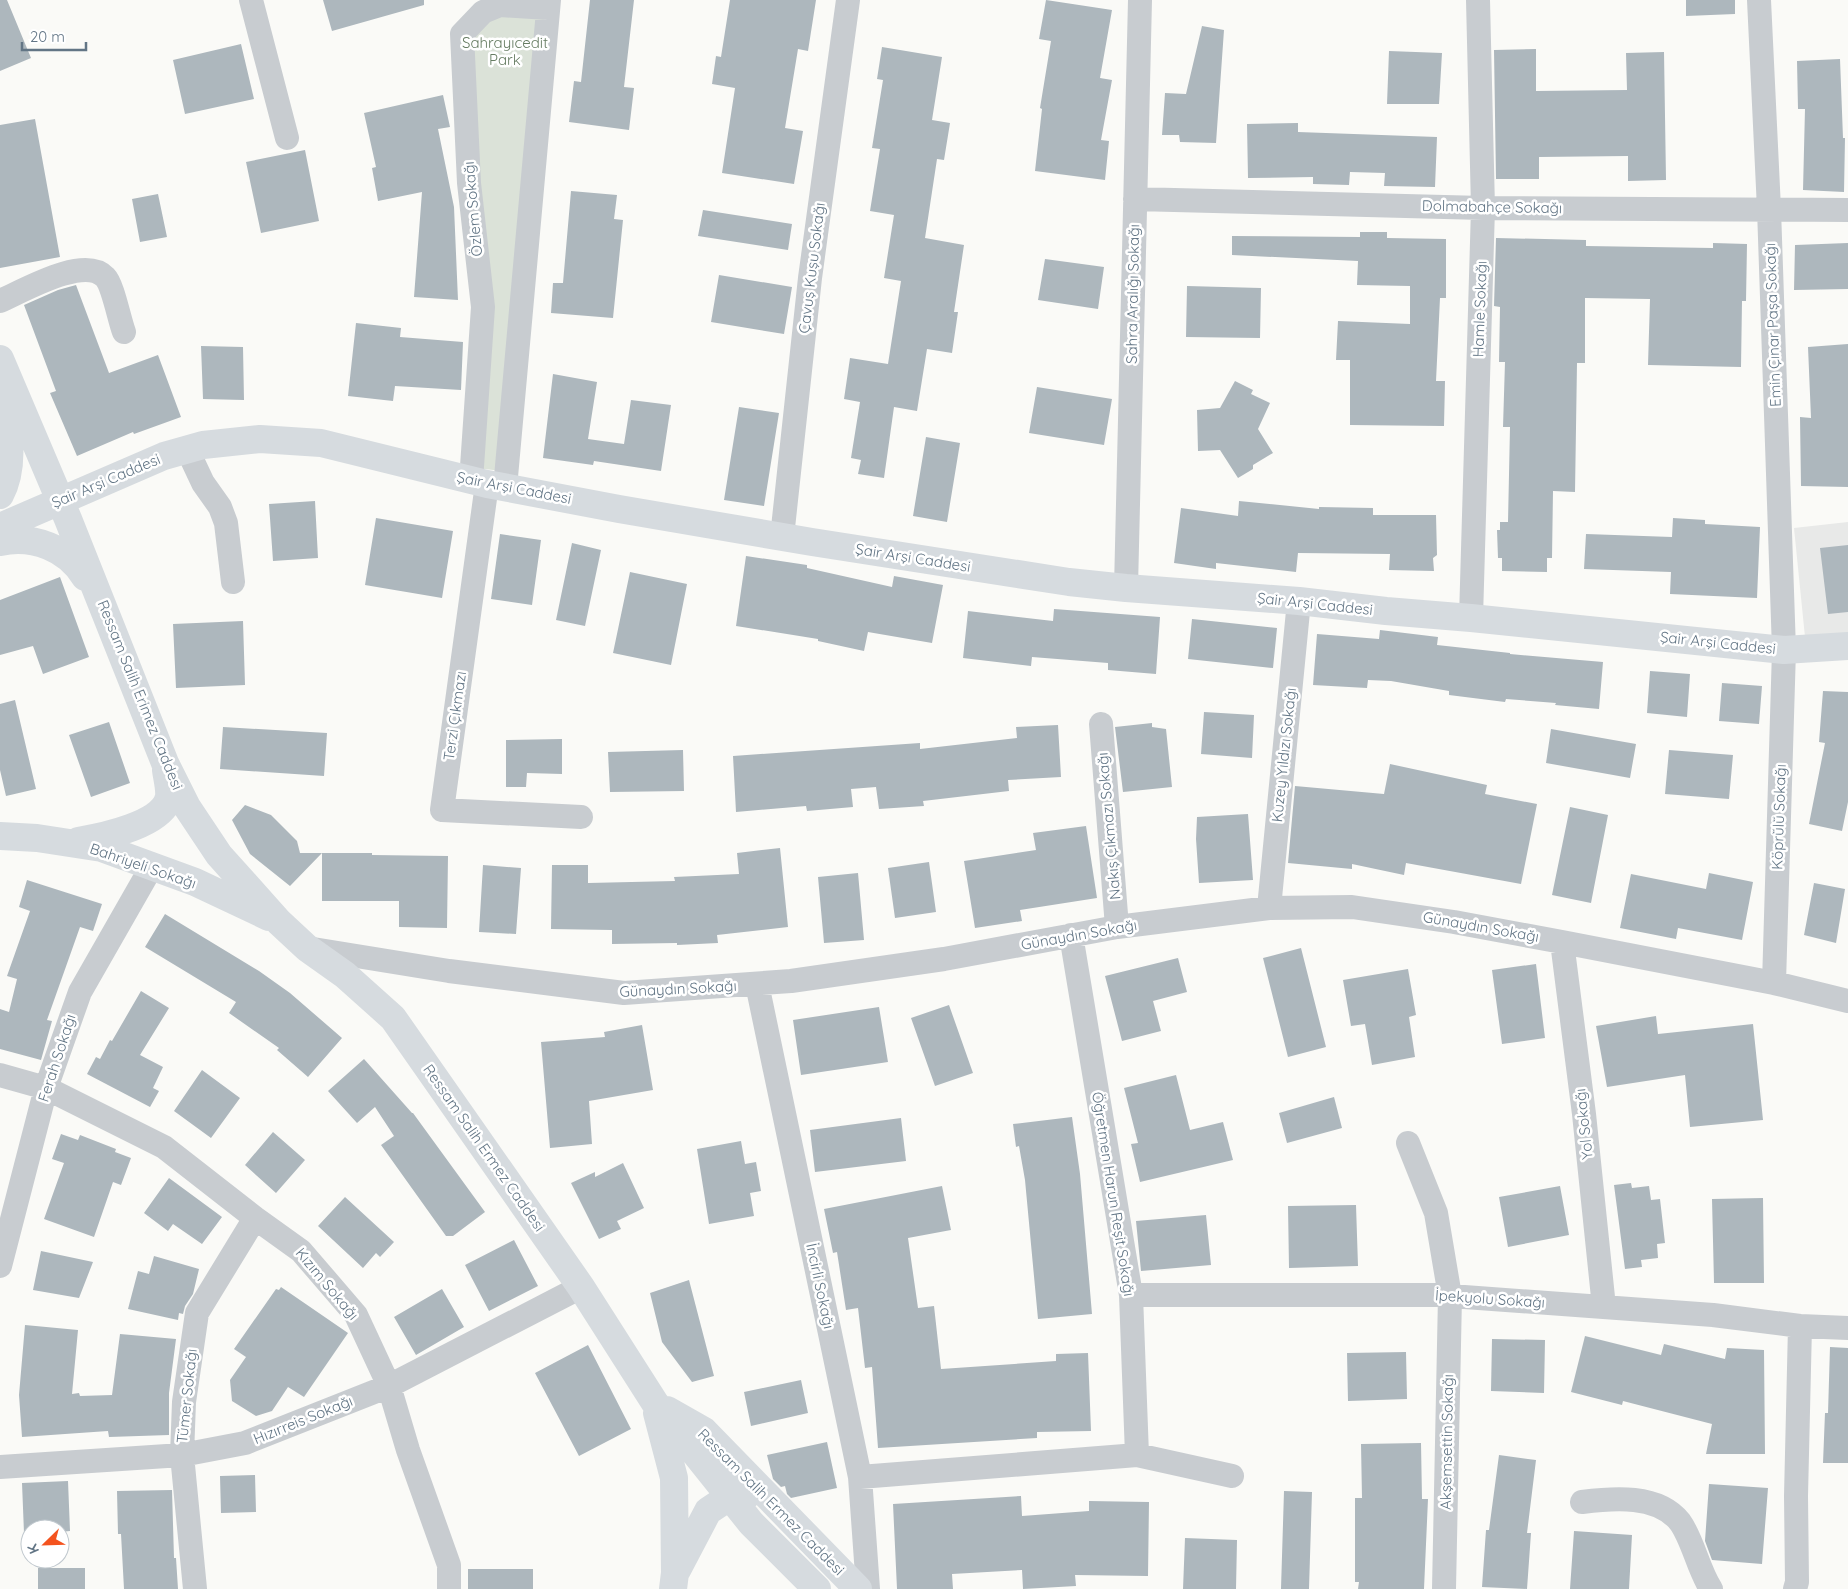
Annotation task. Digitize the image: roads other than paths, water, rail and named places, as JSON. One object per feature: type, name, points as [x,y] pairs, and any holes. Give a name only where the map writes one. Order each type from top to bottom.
[{"type":"main road","name":"Ressam Salih Erimez Caddesi","points":[[0,359],[108,618],[165,763],[187,807],[220,856],[280,922]]},
{"type":"main road","points":[[0,384],[8,425],[5,451],[6,478],[0,495]]},
{"type":"main road","name":"Şair Arşi Caddesi","points":[[0,527],[164,456],[203,444],[260,439],[321,443],[488,484],[782,537],[1069,582],[1299,601],[1784,650],[1848,646]]},
{"type":"main road","points":[[0,542],[32,541],[59,551],[69,557],[83,574],[108,618]]},
{"type":"main road","points":[[70,843],[122,831],[147,820],[162,809],[168,798],[169,785],[165,763]]},
{"type":"main road","name":"Bahriyeli Sokağı","points":[[0,836],[37,838],[102,848],[195,882],[280,922]]},
{"type":"main road","name":"Ressam Salih Ermez Caddesi","points":[[280,922],[307,948],[346,975],[394,1018],[581,1287],[655,1403],[751,1523],[817,1589]]},
{"type":"main road","points":[[655,1403],[674,1478],[674,1581]]},
{"type":"main road","name":"Ressam Salih Ermez Caddesi","points":[[655,1403],[704,1431],[858,1589]]},
{"type":"main road","points":[[674,1581],[708,1511],[729,1497],[764,1492]]},
{"type":"street","points":[[251,0],[287,138]]},
{"type":"street","name":"Çavuş Kuşu Sokağı","points":[[782,537],[810,278],[848,0]]},
{"type":"street","name":"Sahra Aralığı Sokağı","points":[[1126,588],[1140,0]]},
{"type":"street","name":"Hamle Sokağı","points":[[1471,618],[1483,208],[1478,0]]},
{"type":"street","name":"Emin Çınar Paşa Sokağı","points":[[1759,0],[1769,209],[1784,650]]},
{"type":"street","name":"Özlem Sokağı","points":[[548,4],[488,484],[483,307],[470,183],[462,34],[483,12],[500,5],[548,4]]},
{"type":"street","name":"Dolmabahçe Sokağı","points":[[1135,199],[1483,208],[1848,210]]},
{"type":"street","points":[[0,301],[72,270],[91,270],[105,276],[113,290],[115,305],[124,332]]},
{"type":"street","points":[[187,449],[203,483],[220,507],[226,523],[233,582]]},
{"type":"street","name":"Terzi Çıkmazı","points":[[488,484],[442,810],[581,817]]},
{"type":"street","name":"Kuzey Yıldızı Sokağı","points":[[1269,908],[1299,601]]},
{"type":"street","name":"Köprülü Sokağı","points":[[1774,983],[1784,650]]},
{"type":"street","name":"Nakış Çıkmazı Sokağı","points":[[1100,724],[1117,927]]},
{"type":"street","name":"Ferah Sokağı","points":[[0,1266],[46,1088],[80,992],[152,866]]},
{"type":"street","name":"Günaydın Sokağı","points":[[307,948],[449,971],[624,994],[757,984],[944,959],[1117,927],[1269,908],[1352,907],[1454,922],[1562,942],[1774,983],[1848,1001]]},
{"type":"street","name":"Öğretmen Harun Reşit Sokağı","points":[[1071,935],[1130,1295],[1137,1455]]},
{"type":"street","name":"Yol Sokağı","points":[[1562,942],[1584,1114],[1604,1307]]},
{"type":"street","name":"İncirli Sokağı","points":[[757,984],[860,1477],[868,1589]]},
{"type":"street","name":"Kızım Sokağı","points":[[0,1075],[46,1088],[164,1147],[255,1218],[301,1250],[356,1315],[389,1386],[408,1450],[449,1565],[449,1589]]},
{"type":"street","name":"Akşemsettin Sokağı","points":[[1408,1143],[1436,1213],[1450,1296],[1444,1589]]},
{"type":"street","name":"Tümer Sokağı","points":[[195,1589],[182,1455],[184,1402],[197,1313],[255,1218]]},
{"type":"street","name":"Hızırreis Sokağı","points":[[0,1467],[182,1455],[246,1443],[389,1386],[581,1287]]},
{"type":"street","name":"İpekyolu Sokağı","points":[[1130,1295],[1450,1296],[1713,1315],[1800,1326],[1848,1328]]},
{"type":"street","points":[[1795,1589],[1797,1582],[1796,1496],[1800,1326]]},
{"type":"street","points":[[860,1477],[1137,1455],[1232,1476]]},
{"type":"street","points":[[1582,1502],[1606,1499],[1644,1501],[1667,1509],[1680,1523],[1710,1589]]},
{"type":"park label","name":"Sahrayıcedit Park","points":[[505,52]]}]
